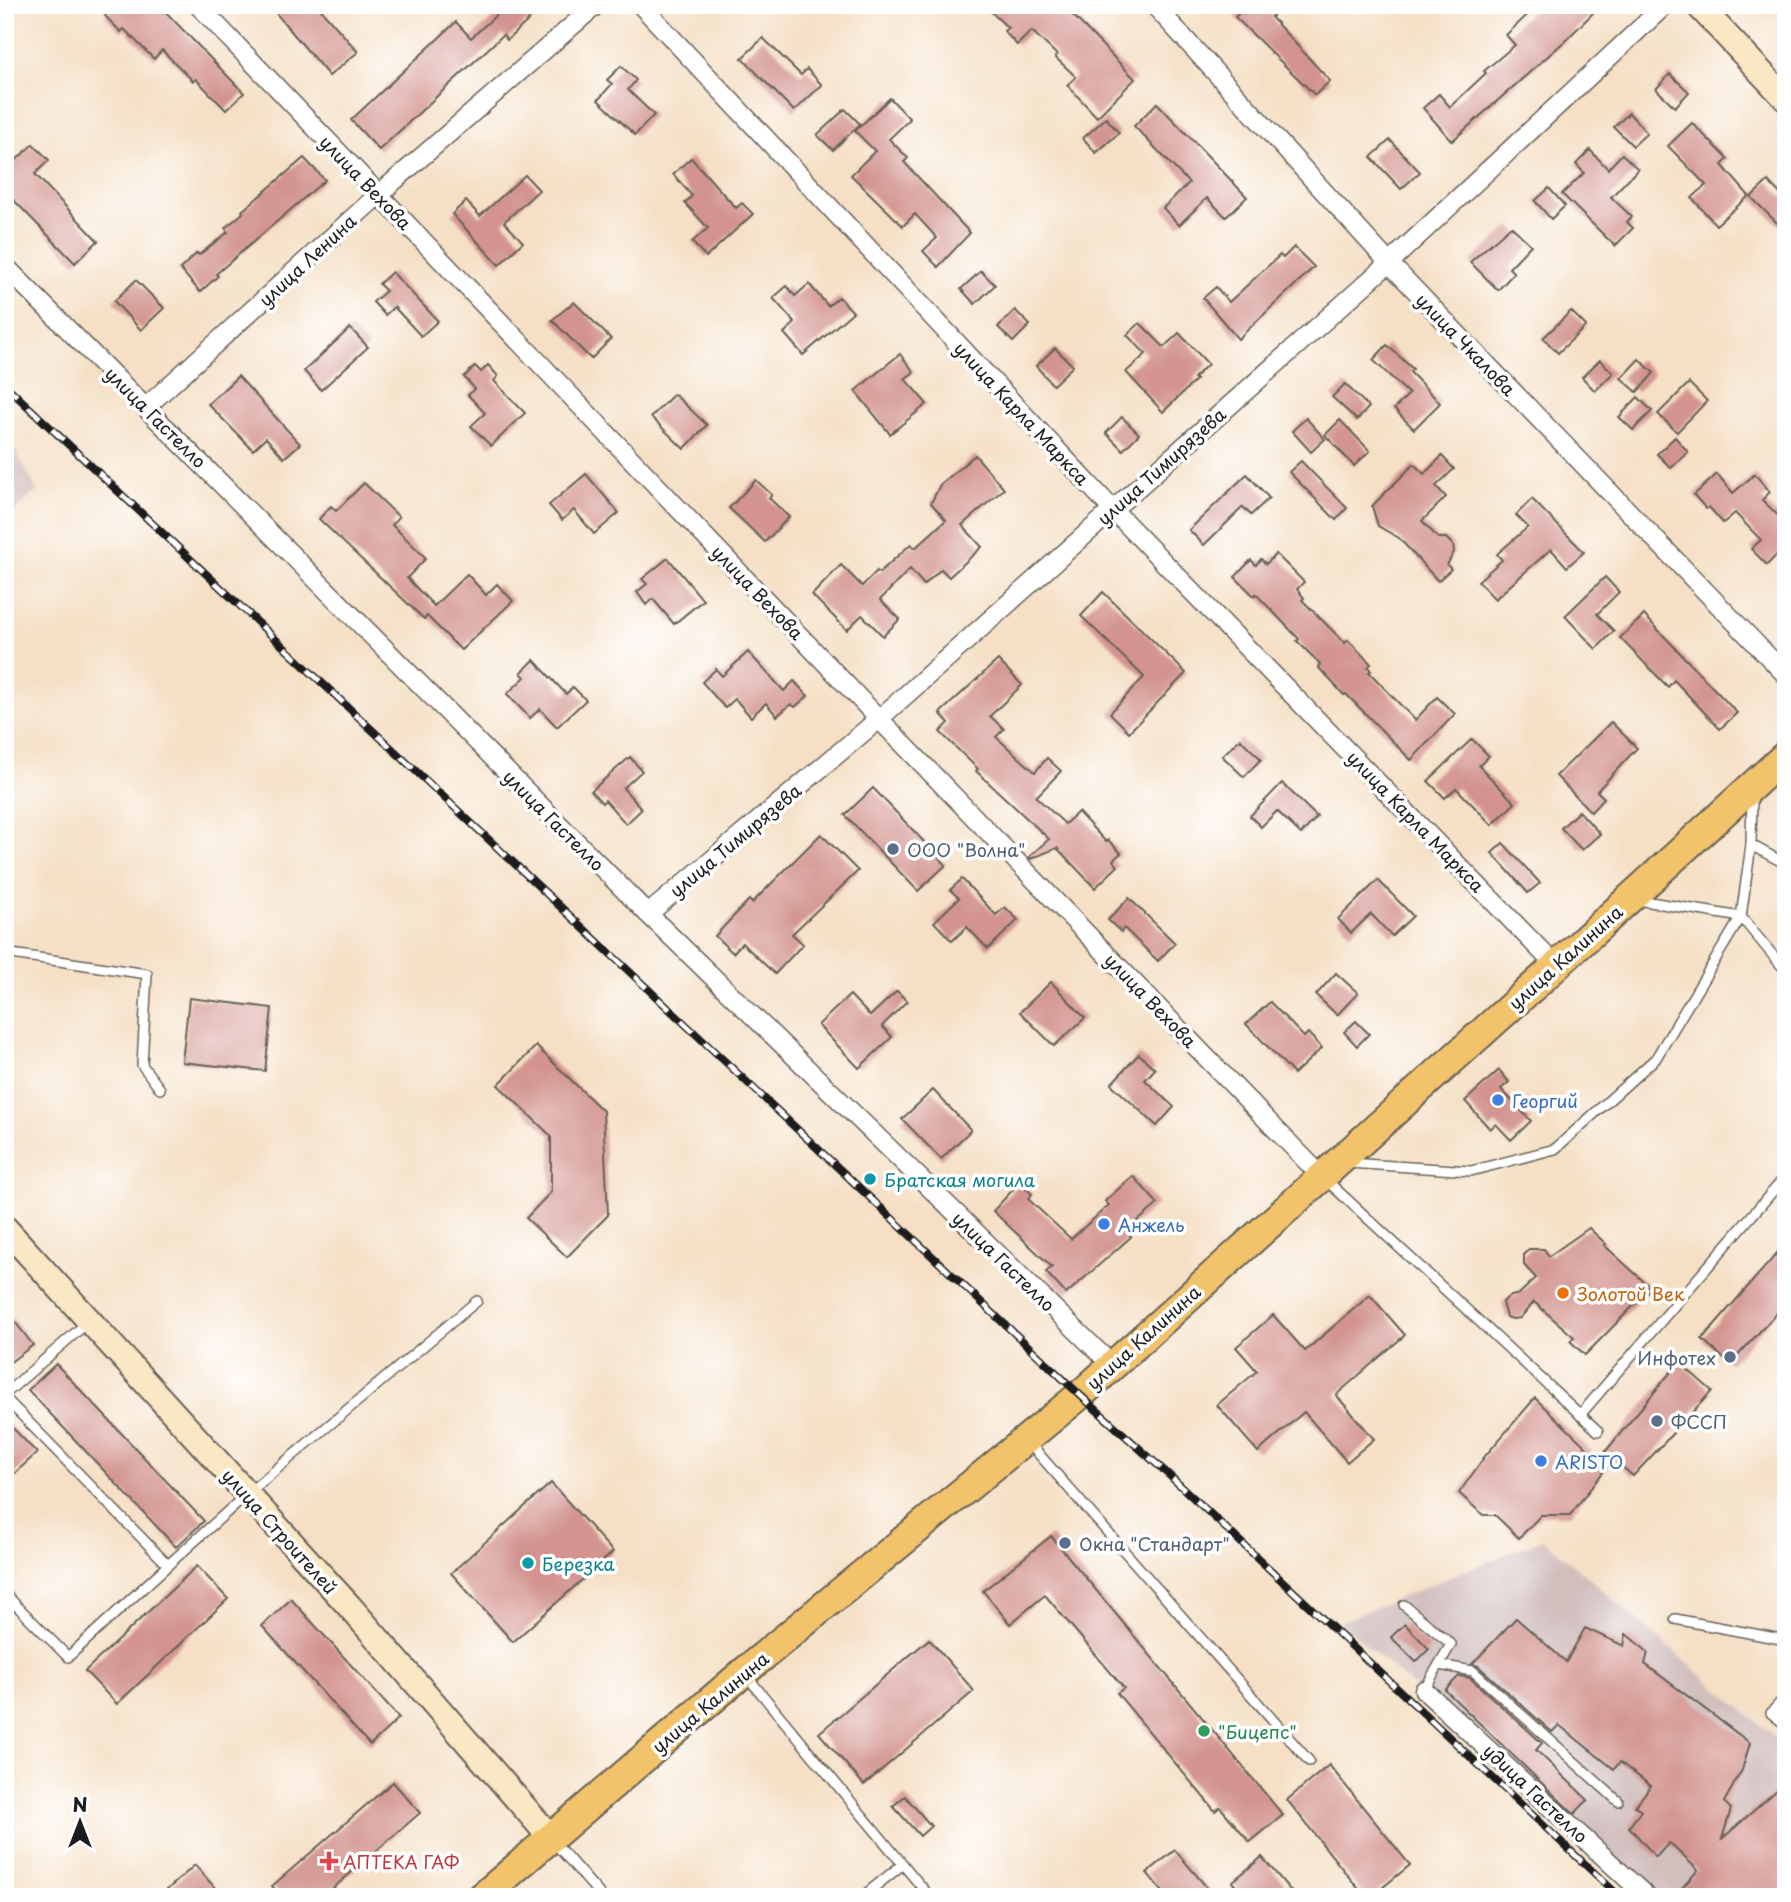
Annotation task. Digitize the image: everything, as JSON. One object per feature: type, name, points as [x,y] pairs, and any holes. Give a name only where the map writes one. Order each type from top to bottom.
[{"type":"main road","points":[[1698,5],[1786,99]]},
{"type":"main road","name":"улица Калинина","points":[[482,1897],[744,1672],[1080,1395],[1786,755]]},
{"type":"main road","name":"улица Строителей","points":[[5,1228],[377,1638],[551,1838]]},
{"type":"street","name":"улица Вехова","points":[[198,5],[879,719],[1328,1169]]},
{"type":"street","name":"улица Ленина","points":[[146,407],[378,195],[596,5]]},
{"type":"street","name":"улица Карла Маркса","points":[[641,5],[1112,509],[1556,966]]},
{"type":"street","name":"улица Чкалова","points":[[1154,5],[1389,263],[1786,675]]},
{"type":"street","name":"улица Тимирязева","points":[[648,914],[879,719],[1389,263],[1665,5]]},
{"type":"street","name":"улица Гастелло","points":[[5,266],[648,914],[1112,1365]]},
{"type":"street","name":"удица Гастелло","points":[[1424,1690],[1647,1897]]},
{"type":"lane","points":[[1328,1169],[1471,1171],[1555,1149],[1657,1058],[1741,917],[1751,845],[1753,785]]},
{"type":"lane","points":[[1751,845],[1786,864]]},
{"type":"lane","points":[[1629,899],[1741,917],[1786,971]]},
{"type":"lane","points":[[5,953],[147,974],[142,1065],[160,1089]]},
{"type":"lane","points":[[1328,1169],[1598,1431]]},
{"type":"lane","points":[[1580,1415],[1786,1177]]},
{"type":"lane","points":[[5,1594],[68,1657],[247,1494],[477,1301]]},
{"type":"lane","points":[[89,1321],[5,1396],[168,1565]]},
{"type":"lane","points":[[1026,1439],[1309,1761]]},
{"type":"lane","points":[[1404,1605],[1451,1643],[1424,1690]]},
{"type":"lane","points":[[1675,1619],[1786,1640]]},
{"type":"lane","points":[[1439,1665],[1473,1671],[1618,1801]]},
{"type":"lane","points":[[744,1672],[930,1897]]},
{"type":"lane","points":[[1786,1696],[1771,1713],[1786,1726]]},
{"type":"lane","points":[[551,1838],[602,1897]]},
{"type":"lane","points":[[862,1897],[903,1864]]},
{"type":"shaded area","points":[[5,430],[37,491],[5,520]]},
{"type":"shaded area","points":[[1543,1539],[1786,1747],[1786,1897],[1654,1897],[1340,1622]]},
{"type":"building","points":[[116,5],[159,5],[244,93],[226,110],[162,50],[154,59],[124,29],[121,32],[105,16]]},
{"type":"building","points":[[269,5],[317,5],[358,52],[329,76]]},
{"type":"building","points":[[507,5],[545,5],[507,40],[503,35],[379,150],[351,120],[456,22],[471,38]]},
{"type":"building","points":[[984,5],[1063,5],[1135,79],[1097,117],[1067,85],[1076,77],[1055,57],[1057,55],[1032,31],[1017,45],[1004,31],[1008,28]]},
{"type":"building","points":[[1248,5],[1264,5],[1273,16],[1271,17],[1330,81],[1315,95],[1235,17]]},
{"type":"building","points":[[1538,5],[1601,5],[1566,40],[1452,141],[1423,108],[1439,94],[1450,107],[1486,73],[1484,71],[1515,45],[1506,35]]},
{"type":"building","points":[[763,38],[801,75],[807,69],[822,85],[794,111],[742,58]]},
{"type":"building","points":[[621,66],[636,80],[628,90],[654,115],[635,135],[598,100],[612,84],[607,80]]},
{"type":"building","points":[[1670,74],[1689,92],[1675,107],[1656,89]]},
{"type":"building","points":[[890,98],[910,119],[889,139],[908,158],[904,162],[970,233],[938,267],[923,251],[937,238],[915,214],[903,226],[851,175],[875,151],[855,131]]},
{"type":"building","points":[[1157,103],[1247,197],[1226,217],[1207,198],[1179,225],[1163,208],[1189,183],[1134,126]]},
{"type":"building","points":[[845,109],[860,124],[833,150],[817,135]]},
{"type":"building","points":[[1629,113],[1647,133],[1633,146],[1614,127]]},
{"type":"building","points":[[1106,118],[1119,133],[1096,153],[1083,138]]},
{"type":"building","points":[[1692,123],[1728,159],[1722,165],[1749,196],[1716,225],[1692,198],[1706,185],[1668,146]]},
{"type":"building","points":[[1390,140],[1420,172],[1401,189],[1371,157]]},
{"type":"building","points":[[33,144],[49,160],[35,174],[98,241],[75,263],[5,191],[5,171]]},
{"type":"building","points":[[1590,150],[1608,169],[1622,154],[1638,169],[1611,197],[1632,217],[1627,222],[1633,228],[1615,246],[1562,194],[1584,173],[1576,164]]},
{"type":"building","points":[[304,158],[325,180],[216,274],[218,276],[200,292],[180,269],[197,253],[199,255],[228,232],[225,228],[243,213],[242,211]]},
{"type":"building","points":[[691,158],[736,208],[742,203],[753,214],[706,257],[692,242],[708,228],[685,203],[692,196],[673,174]]},
{"type":"building","points":[[525,175],[539,190],[504,222],[523,242],[499,265],[452,214],[466,201],[480,216]]},
{"type":"building","points":[[1768,181],[1786,200],[1786,232],[1751,197]]},
{"type":"building","points":[[1549,188],[1565,206],[1551,219],[1535,201]]},
{"type":"building","points":[[1511,226],[1531,245],[1509,268],[1514,273],[1498,290],[1470,262]]},
{"type":"building","points":[[1294,247],[1314,267],[1238,339],[1203,298],[1216,287],[1229,302],[1280,255],[1283,258]]},
{"type":"building","points":[[981,271],[995,285],[975,304],[961,289]]},
{"type":"building","points":[[392,272],[438,321],[421,336],[394,307],[385,315],[373,302],[386,291],[379,284]]},
{"type":"building","points":[[136,280],[164,308],[141,330],[114,301]]},
{"type":"building","points":[[809,284],[828,306],[839,297],[853,312],[803,355],[784,333],[795,323],[773,298],[787,286],[795,296]]},
{"type":"building","points":[[574,302],[611,339],[591,359],[552,320]]},
{"type":"building","points":[[1015,310],[1030,325],[1013,342],[998,327]]},
{"type":"building","points":[[1571,311],[1586,326],[1558,353],[1543,338]]},
{"type":"building","points":[[1140,323],[1164,347],[1179,333],[1208,364],[1194,378],[1196,380],[1163,412],[1126,372],[1146,354],[1127,335]]},
{"type":"building","points":[[350,328],[368,347],[321,390],[304,371]]},
{"type":"building","points":[[1387,345],[1413,369],[1410,372],[1440,403],[1414,429],[1394,409],[1409,394],[1373,360]]},
{"type":"building","points":[[1055,348],[1073,366],[1053,385],[1036,366]]},
{"type":"building","points":[[900,354],[914,372],[905,379],[927,404],[890,434],[855,391]]},
{"type":"building","points":[[1639,359],[1654,373],[1637,392],[1621,378]]},
{"type":"building","points":[[1600,360],[1613,373],[1595,391],[1582,377]]},
{"type":"building","points":[[488,365],[498,376],[494,381],[525,413],[491,446],[471,426],[485,413],[468,395],[475,389],[464,377],[475,366],[481,372]]},
{"type":"building","points":[[238,376],[300,444],[284,458],[266,438],[253,450],[208,404]]},
{"type":"building","points":[[1689,383],[1707,401],[1677,432],[1658,414]]},
{"type":"building","points":[[1345,384],[1369,407],[1357,420],[1332,397]]},
{"type":"building","points":[[674,394],[707,425],[684,449],[651,417]]},
{"type":"building","points":[[1638,397],[1652,411],[1633,430],[1619,417]]},
{"type":"building","points":[[1122,417],[1139,434],[1123,450],[1106,433]]},
{"type":"building","points":[[1306,418],[1325,439],[1311,452],[1292,431]]},
{"type":"building","points":[[1340,420],[1370,451],[1354,466],[1325,435]]},
{"type":"building","points":[[1675,437],[1688,452],[1671,468],[1657,454]]},
{"type":"building","points":[[975,455],[1004,489],[962,525],[982,547],[949,577],[941,569],[924,585],[910,569],[880,600],[900,619],[883,636],[862,615],[847,630],[812,595],[841,565],[862,586],[911,544],[915,548],[946,520],[931,503],[940,485]]},
{"type":"building","points":[[1442,456],[1454,469],[1436,486],[1446,497],[1422,521],[1438,538],[1446,538],[1453,545],[1454,552],[1447,565],[1451,569],[1438,581],[1399,538],[1378,526],[1372,506],[1414,464],[1424,474]]},
{"type":"building","points":[[1301,461],[1347,508],[1336,520],[1289,472]]},
{"type":"building","points":[[586,474],[619,513],[594,534],[574,510],[562,520],[549,505]]},
{"type":"building","points":[[1247,474],[1269,498],[1251,515],[1243,507],[1204,545],[1189,530]]},
{"type":"building","points":[[1717,474],[1733,493],[1755,474],[1770,492],[1762,500],[1786,523],[1786,545],[1767,565],[1751,549],[1761,540],[1735,513],[1723,523],[1694,495]]},
{"type":"building","points":[[756,480],[772,495],[769,498],[789,517],[765,542],[729,508]]},
{"type":"building","points":[[364,483],[399,517],[392,525],[426,558],[407,578],[434,606],[467,574],[486,595],[497,584],[513,601],[461,650],[427,616],[424,619],[319,519],[331,506],[336,511]]},
{"type":"building","points":[[1532,499],[1584,552],[1567,567],[1551,549],[1495,599],[1478,581],[1502,560],[1497,554],[1528,527],[1516,515]]},
{"type":"building","points":[[1276,554],[1304,582],[1297,589],[1304,598],[1302,600],[1345,643],[1348,640],[1371,664],[1368,667],[1371,671],[1369,672],[1415,720],[1437,697],[1455,714],[1411,760],[1346,694],[1344,695],[1318,667],[1320,664],[1297,641],[1299,639],[1256,594],[1254,596],[1235,577],[1251,560],[1256,565],[1261,559],[1266,564]]},
{"type":"building","points":[[668,558],[703,600],[674,624],[653,599],[646,605],[637,592],[647,584],[642,579]]},
{"type":"building","points":[[1605,577],[1619,592],[1597,614],[1614,631],[1596,649],[1565,616]]},
{"type":"building","points":[[1103,592],[1186,673],[1129,732],[1110,713],[1144,677],[1081,616]]},
{"type":"building","points":[[1644,615],[1737,713],[1720,729],[1674,680],[1668,687],[1620,638]]},
{"type":"building","points":[[748,652],[784,691],[794,681],[808,696],[795,707],[791,704],[777,716],[766,703],[751,717],[735,699],[725,708],[702,682],[716,669],[722,676]]},
{"type":"building","points":[[534,660],[566,694],[573,687],[586,700],[557,727],[540,709],[530,718],[507,694],[525,677],[521,673]]},
{"type":"building","points":[[998,660],[1022,685],[990,716],[1004,729],[996,737],[1035,772],[1047,758],[1061,771],[1036,797],[1065,824],[1078,812],[1106,842],[1108,840],[1121,853],[1113,860],[1118,866],[1095,888],[1057,848],[1030,859],[1029,857],[1049,839],[976,771],[978,769],[940,732],[949,723],[940,713]]},
{"type":"building","points":[[1611,722],[1637,748],[1597,791],[1604,798],[1591,812],[1556,776]]},
{"type":"building","points":[[1240,739],[1261,759],[1244,777],[1222,756]]},
{"type":"building","points":[[1472,739],[1489,756],[1479,766],[1515,803],[1492,825],[1456,788],[1445,798],[1428,781]]},
{"type":"building","points":[[630,757],[642,771],[623,788],[642,809],[626,824],[605,800],[602,803],[591,791]]},
{"type":"building","points":[[1282,783],[1317,817],[1301,834],[1277,811],[1261,827],[1250,816]]},
{"type":"building","points":[[873,788],[946,865],[918,891],[845,815]]},
{"type":"building","points":[[1579,811],[1600,834],[1582,850],[1561,828]]},
{"type":"building","points":[[821,834],[858,871],[792,934],[803,944],[775,974],[742,943],[733,953],[715,936],[749,900],[752,903]]},
{"type":"building","points":[[1503,843],[1540,883],[1528,893],[1492,853]]},
{"type":"building","points":[[962,879],[996,915],[1005,907],[1018,920],[988,949],[967,927],[952,941],[934,922],[959,898],[950,890]]},
{"type":"building","points":[[1378,880],[1413,916],[1392,936],[1371,914],[1351,933],[1338,919]]},
{"type":"building","points":[[1129,898],[1175,943],[1158,961],[1124,928],[1121,932],[1108,920]]},
{"type":"building","points":[[1336,973],[1358,993],[1337,1015],[1316,995]]},
{"type":"building","points":[[1051,982],[1085,1018],[1054,1046],[1020,1012]]},
{"type":"building","points":[[897,991],[907,1001],[882,1026],[892,1037],[859,1068],[818,1025],[850,995],[870,1016]]},
{"type":"building","points":[[189,998],[272,1008],[265,1071],[182,1062]]},
{"type":"building","points":[[1270,1002],[1304,1037],[1308,1033],[1322,1048],[1294,1074],[1246,1024]]},
{"type":"building","points":[[1356,1021],[1369,1034],[1357,1046],[1344,1032]]},
{"type":"building","points":[[536,1046],[603,1111],[608,1215],[567,1257],[526,1218],[551,1192],[551,1136],[498,1085]]},
{"type":"building","points":[[1139,1054],[1155,1069],[1145,1080],[1174,1107],[1157,1126],[1111,1084]]},
{"type":"building","points":[[1499,1070],[1509,1082],[1501,1089],[1531,1121],[1511,1140],[1496,1124],[1490,1129],[1465,1101]]},
{"type":"building","points":[[933,1090],[971,1130],[941,1159],[902,1119]]},
{"type":"building","points":[[1133,1176],[1158,1204],[1126,1231],[1131,1237],[1066,1294],[1046,1272],[1052,1267],[993,1211],[1020,1182],[1032,1194],[1028,1199],[1071,1239],[1109,1205],[1105,1201]]},
{"type":"building","points":[[1589,1228],[1651,1288],[1585,1355],[1570,1341],[1574,1337],[1534,1302],[1520,1318],[1513,1319],[1506,1317],[1502,1303],[1508,1297],[1519,1294],[1536,1278],[1524,1265],[1524,1254],[1529,1249],[1544,1249],[1549,1256]]},
{"type":"building","points":[[1786,1243],[1786,1303],[1730,1364],[1702,1339]]},
{"type":"building","points":[[1370,1295],[1405,1335],[1336,1395],[1374,1439],[1347,1462],[1304,1412],[1258,1452],[1217,1405],[1257,1371],[1236,1347],[1273,1315],[1305,1351]]},
{"type":"building","points":[[5,1309],[33,1345],[5,1366]]},
{"type":"building","name":"ФССП","points":[[1679,1362],[1712,1391],[1633,1476],[1605,1452]]},
{"type":"building","points":[[56,1364],[204,1521],[176,1547],[28,1390]]},
{"type":"building","name":"ARISTO","points":[[1535,1398],[1607,1467],[1570,1515],[1541,1515],[1519,1538],[1495,1515],[1483,1515],[1459,1493],[1485,1456]]},
{"type":"building","points":[[5,1420],[37,1453],[5,1482]]},
{"type":"building","points":[[551,1483],[613,1552],[513,1642],[451,1573]]},
{"type":"building","points":[[1051,1536],[1283,1815],[1250,1842],[1220,1807],[1215,1811],[1117,1693],[1124,1688],[1045,1595],[1010,1624],[983,1591]]},
{"type":"building","points":[[197,1566],[228,1599],[117,1704],[85,1671]]},
{"type":"building","points":[[291,1599],[399,1718],[370,1745],[262,1626]]},
{"type":"building","points":[[1516,1618],[1566,1662],[1585,1628],[1624,1646],[1626,1634],[1648,1652],[1645,1664],[1750,1743],[1742,1770],[1724,1802],[1731,1809],[1722,1839],[1786,1782],[1786,1897],[1674,1897],[1698,1870],[1669,1843],[1656,1857],[1629,1827],[1641,1811],[1635,1806],[1651,1786],[1620,1762],[1614,1769],[1559,1725],[1552,1732],[1478,1666],[1472,1664]]},
{"type":"building","points":[[1405,1624],[1429,1649],[1416,1662],[1391,1637]]},
{"type":"building","points":[[929,1639],[974,1691],[864,1785],[819,1733]]},
{"type":"building","points":[[1459,1676],[1470,1678],[1542,1743],[1536,1750],[1588,1800],[1574,1814],[1445,1690]]},
{"type":"building","points":[[1329,1765],[1410,1865],[1371,1897],[1365,1897],[1287,1800]]},
{"type":"building","points":[[393,1782],[420,1813],[323,1897],[281,1897],[272,1886]]},
{"type":"building","points":[[905,1796],[931,1826],[920,1836],[893,1806]]},
{"type":"building","points":[[1175,1850],[1215,1897],[1167,1897],[1147,1873]]},
{"type":"building","points":[[1262,1857],[1296,1897],[1245,1897],[1232,1882]]},
{"type":"building","points":[[195,1865],[223,1897],[159,1897]]},
{"type":"railway","points":[[5,385],[1080,1395],[1620,1897]]},
{"type":"place","name":"ООО \"Волна\"","points":[[893,849]]},
{"type":"place","name":"Георгий","points":[[1498,1100]]},
{"type":"place","name":"Братская могила","points":[[870,1179]]},
{"type":"place","name":"Анжель","points":[[1104,1224]]},
{"type":"place","name":"Золотой Век","points":[[1563,1293]]},
{"type":"place","name":"Инфотех","points":[[1730,1357]]},
{"type":"place","name":"ФССП","points":[[1657,1421]]},
{"type":"place","name":"ARISTO","points":[[1541,1461]]},
{"type":"place","name":"Окна \"Стандарт\"","points":[[1065,1543]]},
{"type":"place","name":"Березка","points":[[528,1563]]},
{"type":"place","name":"\"Бицепс\"","points":[[1204,1731]]},
{"type":"place","name":"АПТЕКА ГАФ","points":[[329,1861]]}]
